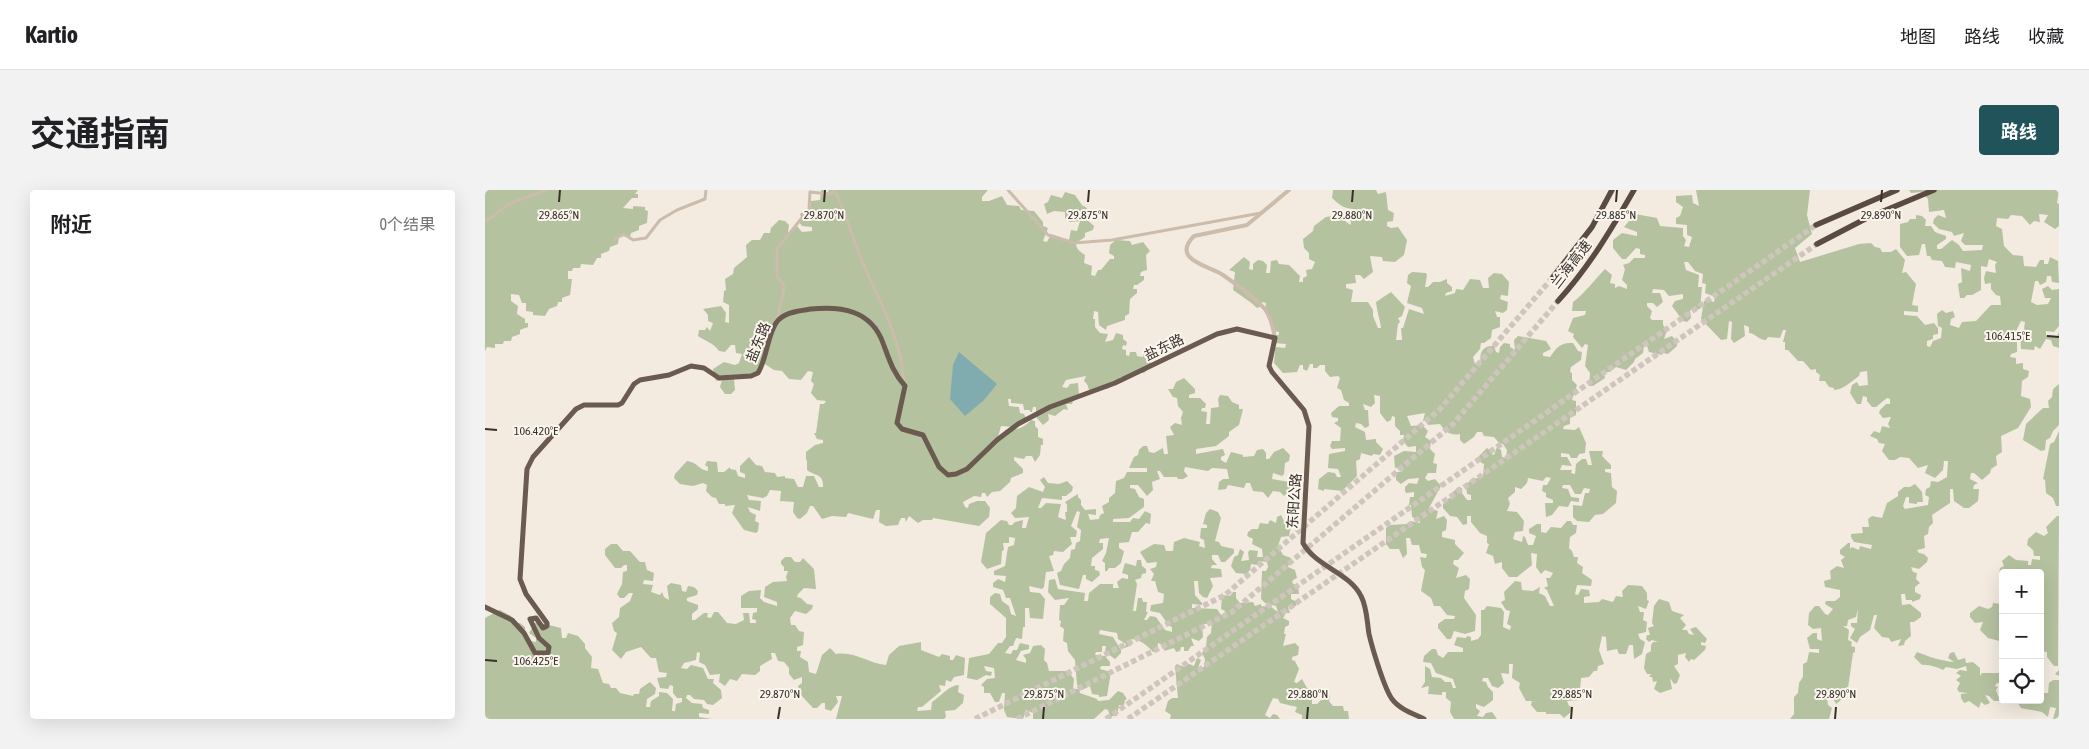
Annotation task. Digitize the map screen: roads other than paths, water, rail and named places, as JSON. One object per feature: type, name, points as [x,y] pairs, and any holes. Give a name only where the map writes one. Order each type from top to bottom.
[{"type":"highway","name":"兰海高速","points":[[1553,278],[1592,227],[1613,190]]},
{"type":"highway","name":"兰海高速","points":[[1558,301],[1579,278],[1602,245],[1634,190]]},
{"type":"highway","points":[[1816,224],[1897,190]]},
{"type":"highway","points":[[1817,244],[1867,218],[1934,190]]},
{"type":"highway","name":"盐东路","points":[[485,607],[512,620],[524,634],[535,653],[545,654],[549,650],[539,638],[530,619],[536,618],[543,628],[547,626],[547,622],[526,594],[519,579],[527,469],[533,457],[576,409],[584,406],[619,405],[634,384],[641,380],[669,375],[691,366],[704,368],[719,378],[751,376],[758,373],[776,322],[786,314],[800,310],[841,308],[857,312],[870,321],[882,340],[893,373],[905,386],[897,423],[902,429],[923,435],[939,467],[948,474],[956,474],[967,469],[997,440],[1018,424],[1050,407],[1115,383],[1217,334],[1237,329],[1275,338]]},
{"type":"highway","name":"东阳公路","points":[[1275,338],[1269,366],[1271,372],[1304,410],[1309,426],[1303,543],[1309,555],[1350,583],[1361,596],[1373,654],[1387,691],[1399,706],[1424,719]]},
{"type":"street","points":[[485,222],[509,204],[546,190]]},
{"type":"street","points":[[615,239],[624,234],[633,240],[646,238],[660,220],[677,210],[705,199],[706,190]]},
{"type":"street","points":[[1008,190],[1048,235],[1075,243],[1112,240],[1264,212]]},
{"type":"street","points":[[1275,338],[1272,324],[1264,307],[1221,273],[1202,267],[1193,260],[1187,249],[1187,242],[1194,236],[1247,225],[1289,190]]},
{"type":"street","points":[[776,322],[784,289],[777,276],[777,249],[809,209],[810,192],[834,191],[849,224],[860,257],[889,319],[899,346],[905,386]]},
{"type":"water","points":[[959,352],[997,384],[984,400],[965,416],[950,399],[953,365]]},
{"type":"tunnel","points":[[1106,719],[1816,225]]},
{"type":"tunnel","points":[[1128,719],[1817,244]]},
{"type":"tunnel","points":[[975,719],[1225,595],[1439,410],[1553,277]]},
{"type":"tunnel","points":[[1017,719],[1232,612],[1453,424],[1558,301]]}]
